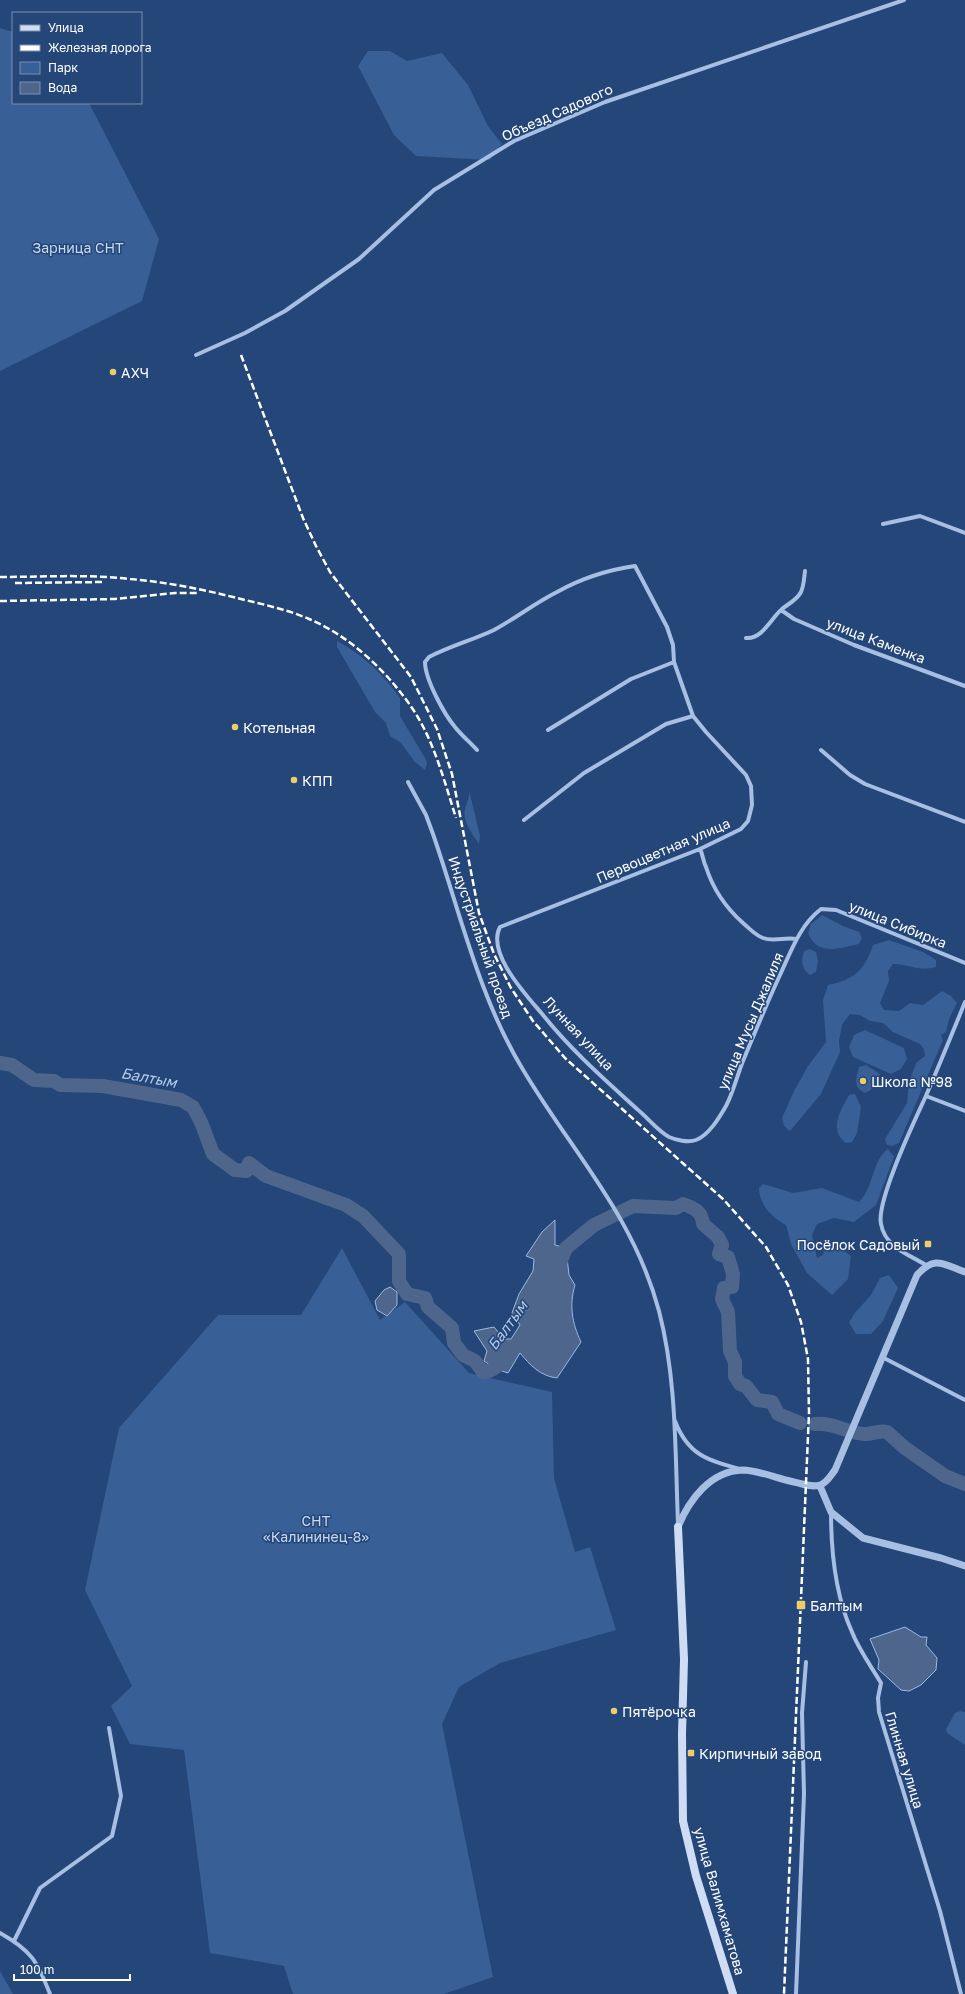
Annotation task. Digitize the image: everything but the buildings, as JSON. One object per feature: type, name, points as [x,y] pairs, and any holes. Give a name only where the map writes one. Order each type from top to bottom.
[{"type":"main road","name":"улица Валимхаматова","points":[[678,1528],[684,1659],[682,1734],[683,1821],[696,1876],[733,1994]]},
{"type":"street","name":"Объезд Садового","points":[[196,355],[245,333],[285,311],[359,259],[434,190],[514,141],[605,102],[904,0]]},
{"type":"street","points":[[883,524],[920,516],[965,533]]},
{"type":"street","name":"Первоцветная улица","points":[[477,750],[455,728],[448,717],[427,675],[425,662],[429,657],[474,640],[512,620],[558,591],[582,580],[609,570],[635,566],[667,627],[673,645],[674,662],[693,716],[746,775],[752,795],[752,805],[748,821],[741,828],[700,849],[500,927]]},
{"type":"street","points":[[746,638],[750,638],[766,628],[781,610],[800,594],[804,583],[805,571]]},
{"type":"street","name":"улица Каменка","points":[[781,610],[794,620],[854,645],[965,686]]},
{"type":"street","points":[[548,730],[631,679],[674,662]]},
{"type":"street","points":[[524,820],[584,773],[666,724],[693,716]]},
{"type":"street","points":[[821,750],[850,775],[865,784],[965,822]]},
{"type":"street","name":"Индустриальный проезд","points":[[408,782],[426,815],[491,1007],[521,1068],[608,1195],[626,1227],[646,1272],[659,1311],[668,1355],[674,1417]]},
{"type":"street","points":[[700,849],[711,882],[718,895],[726,907],[739,920],[762,938],[772,940],[789,937],[796,939]]},
{"type":"street","name":"улица Мусы Джалиля","points":[[696,1140],[708,1131],[726,1106],[753,1037],[796,939],[812,916],[821,909]]},
{"type":"street","name":"улица Сибирка","points":[[821,909],[836,910],[965,963]]},
{"type":"street","name":"Лунная улица","points":[[500,927],[497,934],[497,943],[502,957],[512,976],[554,1029],[584,1061],[668,1136],[684,1141],[696,1140]]},
{"type":"street","points":[[926,1265],[892,1245],[883,1231],[880,1212],[900,1155],[965,1002]]},
{"type":"street","points":[[926,1096],[965,1111]]},
{"type":"street","points":[[820,1486],[835,1470],[917,1275],[926,1265],[938,1262],[965,1272]]},
{"type":"street","points":[[882,1357],[965,1400]]},
{"type":"street","points":[[674,1417],[680,1434],[689,1446],[708,1460],[806,1485],[820,1486]]},
{"type":"street","points":[[674,1417],[678,1528]]},
{"type":"street","points":[[678,1528],[685,1510],[701,1489],[722,1476],[743,1470]]},
{"type":"street","points":[[820,1486],[831,1512],[863,1538],[914,1550],[965,1566]]},
{"type":"street","name":"Глинная улица","points":[[831,1512],[830,1530],[840,1598],[856,1643],[881,1682],[878,1698],[879,1712],[940,1911],[961,1994]]},
{"type":"street","points":[[796,1994],[804,1802],[802,1713],[806,1662]]},
{"type":"street","points":[[14,1940],[40,1888],[112,1836],[121,1796],[109,1728]]},
{"type":"street","points":[[0,1933],[21,1945],[39,1966],[50,1994]]},
{"type":"green space","name":"Зарница СНТ","points":[[0,28],[12,32],[12,104],[90,104],[159,239],[142,301],[0,371]]},
{"type":"green space","points":[[368,51],[390,51],[407,61],[442,53],[468,85],[488,126],[502,144],[490,160],[416,156],[394,135],[358,66]]},
{"type":"green space","points":[[337,641],[355,652],[380,673],[400,698],[400,716],[425,758],[427,763],[425,770],[414,761],[401,743],[390,736],[386,723],[375,712],[337,647]]},
{"type":"green space","points":[[469,790],[480,836],[479,844],[469,828],[464,814],[469,797]]},
{"type":"green space","points":[[822,915],[843,926],[859,932],[862,938],[859,944],[837,949],[823,948],[817,945],[812,941],[808,933],[811,924]]},
{"type":"green space","points":[[889,940],[923,952],[936,960],[936,967],[924,969],[893,964],[888,971],[889,981],[880,1003],[884,1010],[899,1011],[910,1003],[923,1005],[942,991],[951,996],[957,1003],[949,1019],[946,1032],[941,1035],[943,1040],[899,1143],[892,1146],[887,1145],[885,1139],[907,1103],[909,1083],[917,1062],[925,1056],[924,1049],[920,1044],[893,1032],[883,1023],[870,1021],[860,1015],[850,1014],[842,1025],[839,1041],[840,1052],[821,1094],[790,1131],[784,1126],[782,1118],[794,1091],[808,1066],[826,1042],[823,1000],[828,985],[852,977],[862,968],[873,945]]},
{"type":"green space","points":[[810,949],[816,952],[818,961],[816,972],[810,975],[803,967],[802,958],[804,951]]},
{"type":"green space","points":[[865,1030],[904,1048],[907,1059],[901,1069],[891,1074],[853,1057],[849,1047],[854,1035]]},
{"type":"green space","points":[[866,1065],[880,1074],[875,1086],[865,1093],[861,1091],[857,1085],[856,1079],[859,1067]]},
{"type":"green space","points":[[855,1094],[861,1107],[857,1133],[852,1142],[846,1143],[838,1132],[838,1119],[849,1095]]},
{"type":"green space","points":[[888,1149],[894,1157],[876,1205],[854,1222],[834,1218],[817,1224],[812,1235],[817,1258],[823,1255],[826,1238],[851,1256],[848,1279],[832,1295],[807,1273],[791,1244],[786,1225],[776,1219],[767,1210],[761,1200],[759,1188],[763,1184],[793,1193],[822,1188],[859,1202],[868,1189],[879,1160]]},
{"type":"green space","name":"СНТ «Калининец-8»","points":[[342,1248],[380,1320],[405,1302],[469,1373],[552,1392],[554,1478],[575,1552],[590,1547],[616,1630],[500,1663],[459,1687],[442,1724],[493,1977],[444,1994],[293,1994],[284,1966],[210,1953],[184,1750],[130,1744],[111,1706],[132,1686],[85,1590],[119,1428],[218,1315],[301,1315]]},
{"type":"green space","points":[[889,1275],[898,1288],[883,1321],[871,1334],[856,1334],[849,1323],[854,1314],[871,1295],[880,1278]]},
{"type":"green space","points":[[960,1711],[965,1712],[965,1745],[947,1733],[946,1729],[955,1713]]},
{"type":"green space","points":[[0,1971],[13,1994],[0,1994]]},
{"type":"water","points":[[555,1220],[555,1245],[566,1248],[569,1275],[575,1285],[572,1300],[572,1314],[575,1328],[581,1342],[557,1378],[540,1372],[520,1353],[508,1373],[496,1369],[484,1361],[487,1351],[474,1331],[494,1327],[504,1339],[511,1339],[520,1325],[512,1313],[519,1294],[533,1271],[534,1259],[526,1256],[542,1232]]},
{"type":"water","points":[[390,1287],[397,1292],[397,1305],[387,1316],[377,1310],[375,1301],[384,1290]]},
{"type":"water","points":[[905,1627],[921,1637],[927,1637],[926,1645],[937,1658],[936,1670],[921,1685],[909,1691],[901,1690],[878,1669],[879,1660],[870,1639]]},
{"type":"waterway","name":"Балтым","points":[[0,1063],[12,1065],[34,1080],[54,1081],[60,1085],[103,1086],[181,1100],[193,1107],[201,1122],[213,1154],[235,1170],[246,1171],[249,1163],[266,1176],[346,1205],[363,1216],[399,1254],[399,1281],[407,1294],[425,1298],[428,1307],[452,1328],[454,1343],[463,1355],[475,1361],[483,1372],[495,1368],[508,1354]]},
{"type":"waterway","name":"Балтым","points":[[559,1266],[566,1248],[594,1225],[633,1206],[676,1208],[683,1204],[694,1209],[701,1216],[703,1224],[718,1237],[722,1245],[719,1254],[728,1257],[733,1274],[732,1287],[724,1288],[722,1299],[728,1312],[730,1351],[735,1362],[735,1376],[740,1384],[746,1386],[757,1400],[772,1402],[778,1414],[800,1423]]},
{"type":"waterway","name":"Балтым","points":[[815,1424],[834,1426],[852,1432],[865,1434],[882,1431],[887,1432],[905,1448],[945,1476],[965,1484]]},
{"type":"railway","points":[[241,355],[303,518],[316,546],[330,572],[411,677],[437,729],[452,774],[479,913],[494,954],[511,988],[533,1021],[565,1058],[723,1199],[766,1247],[788,1285],[801,1322],[808,1359],[809,1413],[784,1994]]},
{"type":"railway","points":[[0,577],[114,577],[170,584],[273,607],[300,615],[325,627],[340,636],[369,659],[395,685],[406,699],[429,738],[444,778],[456,818]]},
{"type":"railway","points":[[15,583],[103,582]]},
{"type":"railway","points":[[0,601],[115,599],[175,593],[199,593]]},
{"type":"place","name":"АХЧ","points":[[113,372]]},
{"type":"place","name":"Котельная","points":[[235,727]]},
{"type":"place","name":"КПП","points":[[294,780]]},
{"type":"place","name":"Школа №98","points":[[863,1081]]},
{"type":"place","name":"Посёлок Садовый","points":[[928,1244]]},
{"type":"place","name":"Балтым","points":[[801,1605]]},
{"type":"place","name":"Пятёрочка","points":[[614,1711]]},
{"type":"place","name":"Кирпичный завод","points":[[691,1753]]}]
